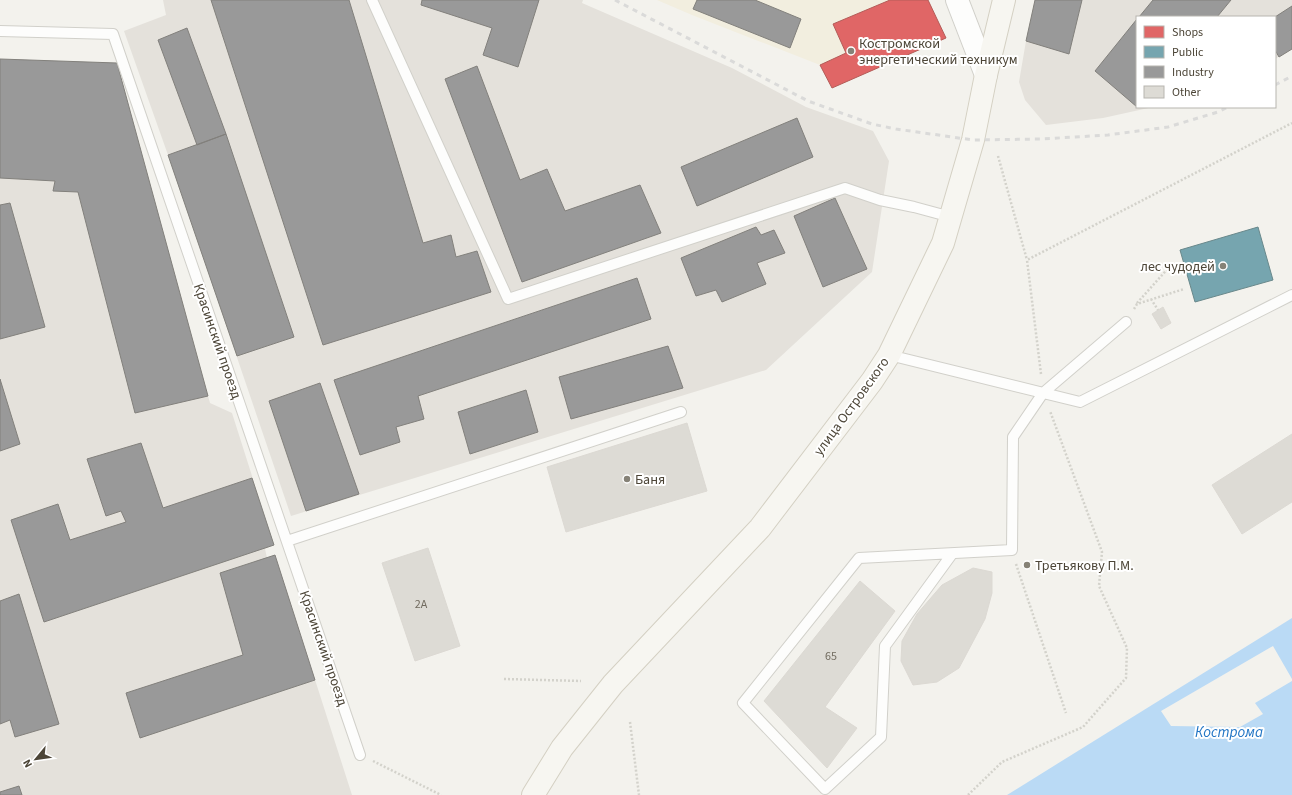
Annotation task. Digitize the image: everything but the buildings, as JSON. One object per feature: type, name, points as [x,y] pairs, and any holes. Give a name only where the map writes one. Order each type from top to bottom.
[{"type":"main road","name":"улица Островского","points":[[533,795],[562,748],[613,684],[760,528],[872,380],[889,355],[943,243],[973,140],[986,74],[1004,0]]},
{"type":"street","points":[[957,0],[986,74]]},
{"type":"lane","points":[[372,0],[508,299],[845,188],[880,200],[951,217]]},
{"type":"lane","name":"Красинский проезд","points":[[0,31],[113,34],[360,755]]},
{"type":"lane","points":[[889,355],[1080,402],[1292,295]]},
{"type":"lane","points":[[952,554],[885,646],[881,737],[825,789],[743,704],[859,558],[1012,550],[1013,437],[1043,393],[1126,322]]},
{"type":"lane","points":[[287,541],[681,412]]},
{"type":"path","points":[[1027,260],[1292,123]]},
{"type":"path","points":[[968,795],[1002,762],[1083,727],[1126,678],[1126,648],[1099,586],[1102,552],[1065,447],[1043,393],[1027,260],[998,156]]},
{"type":"path","points":[[1126,322],[1136,304],[1172,264]]},
{"type":"path","points":[[1136,304],[1184,289]]},
{"type":"path","points":[[1151,299],[1158,310]]},
{"type":"path","points":[[1012,550],[1066,713]]},
{"type":"path","points":[[504,679],[581,681]]},
{"type":"path","points":[[630,722],[639,795]]},
{"type":"path","points":[[360,755],[441,795]]},
{"type":"shaded area","points":[[163,0],[583,0],[582,3],[732,68],[806,107],[873,131],[889,161],[872,272],[766,370],[291,516],[168,155],[124,31],[166,15]]},
{"type":"shaded area","name":"Костромской энергетический техникум","points":[[657,0],[928,0],[946,38],[832,88],[820,65]]},
{"type":"shaded area","points":[[1035,0],[1292,0],[1292,49],[1276,58],[1276,16],[1136,16],[1136,108],[1148,108],[1103,118],[1046,125],[1025,100],[1019,82]]},
{"type":"shaded area","points":[[0,59],[117,63],[210,403],[232,413],[274,545],[265,549],[267,558],[275,555],[352,795],[0,795]]},
{"type":"water","name":"Кострома","points":[[1292,618],[1292,795],[1007,795]]},
{"type":"pier","points":[[1273,646],[1292,681],[1255,703],[1263,714],[1240,727],[1171,726],[1161,711]]},
{"type":"railway","points":[[615,0],[808,101],[872,124],[896,129],[973,140],[1041,139],[1108,135],[1168,127],[1218,112],[1226,108]]},
{"type":"railway","points":[[1276,84],[1292,76]]},
{"type":"place","name":"Костромской энергетический техникум","points":[[851,51]]},
{"type":"place","name":"лес чудодей","points":[[1223,266]]},
{"type":"place","name":"Баня","points":[[627,479]]},
{"type":"place","name":"Третьякову П.М.","points":[[1027,565]]}]
